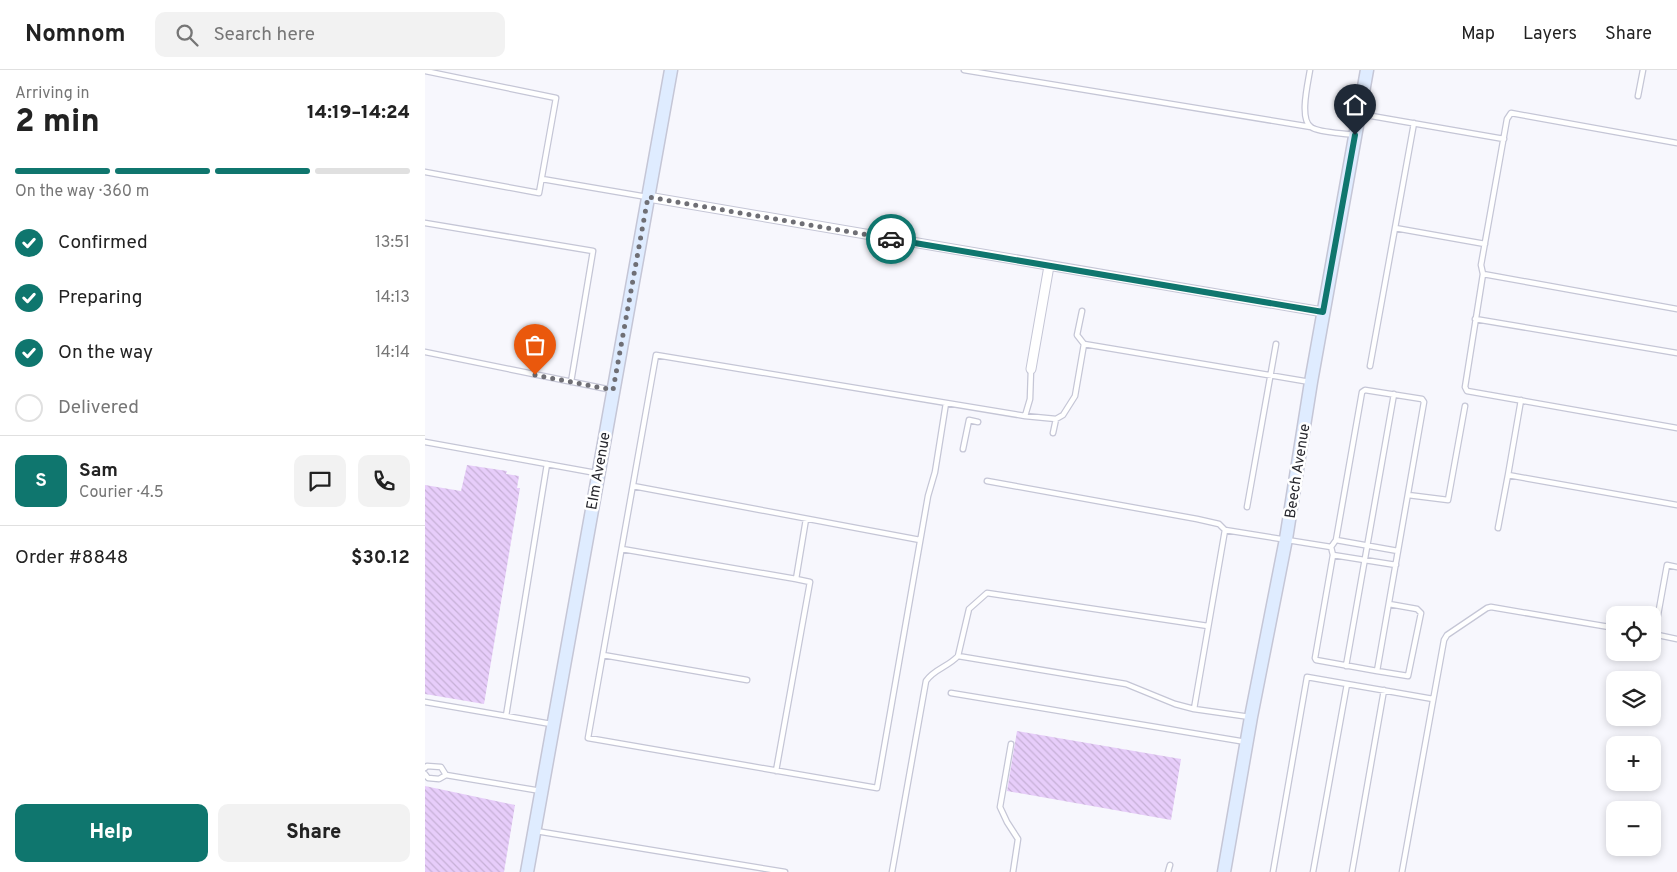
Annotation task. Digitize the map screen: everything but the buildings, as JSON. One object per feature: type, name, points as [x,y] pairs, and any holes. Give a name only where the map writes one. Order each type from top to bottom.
[{"type":"main road","name":"Elm Avenue","points":[[527,872],[555,725],[598,473],[671,70]]},
{"type":"main road","name":"Beech Avenue","points":[[1224,872],[1251,717],[1286,539],[1323,312],[1367,70]]},
{"type":"street","points":[[648,197],[1323,312]]},
{"type":"street","points":[[1031,369],[1049,266]]},
{"type":"lane","points":[[964,70],[1355,135]]},
{"type":"lane","points":[[1310,70],[1305,111],[1306,121],[1311,127]]},
{"type":"lane","points":[[1638,96],[1643,70]]},
{"type":"lane","points":[[425,71],[556,98],[539,193],[425,172]]},
{"type":"lane","points":[[1359,114],[1504,139]]},
{"type":"lane","points":[[1677,143],[1511,114],[1507,119],[1481,265],[1483,274],[1465,389],[1677,428]]},
{"type":"lane","points":[[1370,366],[1414,123]]},
{"type":"lane","points":[[542,179],[648,197]]},
{"type":"lane","points":[[425,223],[593,251],[571,382]]},
{"type":"lane","points":[[1395,228],[1485,244]]},
{"type":"lane","points":[[1483,274],[1677,308]]},
{"type":"lane","points":[[1082,311],[1077,335],[1084,344],[1311,382]]},
{"type":"lane","points":[[1475,319],[1677,353]]},
{"type":"lane","points":[[946,403],[877,788],[588,738],[656,355],[1025,416],[1056,419],[1063,414],[1075,396],[1084,344]]},
{"type":"lane","points":[[1247,507],[1276,344]]},
{"type":"lane","points":[[425,352],[613,390]]},
{"type":"lane","points":[[1025,416],[1030,399],[1031,369]]},
{"type":"lane","points":[[1377,671],[1424,402],[1422,399],[1365,390],[1362,392],[1336,540],[1331,547],[1333,555],[1315,660],[1346,666],[1377,671],[1408,676],[1420,610],[1389,604]]},
{"type":"lane","points":[[1346,666],[1394,394]]},
{"type":"lane","points":[[1498,528],[1521,400]]},
{"type":"lane","points":[[1409,494],[1448,500],[1465,406]]},
{"type":"lane","points":[[1053,433],[1056,419]]},
{"type":"lane","points":[[963,449],[969,420],[979,422]]},
{"type":"lane","points":[[425,442],[598,473]]},
{"type":"lane","points":[[506,716],[547,464]]},
{"type":"lane","points":[[1508,475],[1677,505]]},
{"type":"lane","points":[[987,481],[1197,518],[1219,524],[1225,530],[1331,547]]},
{"type":"lane","points":[[633,486],[921,540]]},
{"type":"lane","points":[[796,579],[807,519]]},
{"type":"lane","points":[[1194,709],[1225,530]]},
{"type":"lane","points":[[1336,540],[1399,551]]},
{"type":"lane","points":[[622,549],[810,582],[776,771]]},
{"type":"lane","points":[[1333,555],[1396,566]]},
{"type":"lane","points":[[1660,606],[1667,565],[1677,567]]},
{"type":"lane","points":[[892,872],[926,682],[937,670],[951,663],[958,656],[969,609],[987,593],[1208,626]]},
{"type":"lane","points":[[1402,872],[1444,640],[1447,635],[1491,607],[1606,626]]},
{"type":"lane","points":[[1661,634],[1677,639]]},
{"type":"lane","points":[[603,654],[747,680]]},
{"type":"lane","points":[[958,656],[1125,684],[1175,704],[1194,709],[1251,717]]},
{"type":"lane","points":[[1273,872],[1307,677],[1433,699]]},
{"type":"lane","points":[[1313,872],[1347,684]]},
{"type":"lane","points":[[1352,872],[1384,690]]},
{"type":"lane","points":[[951,694],[1247,742]]},
{"type":"lane","points":[[425,702],[555,725]]},
{"type":"lane","points":[[1011,744],[1000,806],[1007,822],[1018,839],[1013,872]]},
{"type":"lane","points":[[425,768],[427,766],[441,767],[446,775]]},
{"type":"lane","points":[[425,774],[428,778],[439,779],[446,775],[542,791]]},
{"type":"lane","points":[[535,830],[785,872]]},
{"type":"lane","points":[[1168,872],[1170,865]]},
{"type":"way so far","points":[[535,375],[613,390],[648,197],[891,239]]},
{"type":"route","points":[[891,239],[1323,312],[1355,135]]}]
